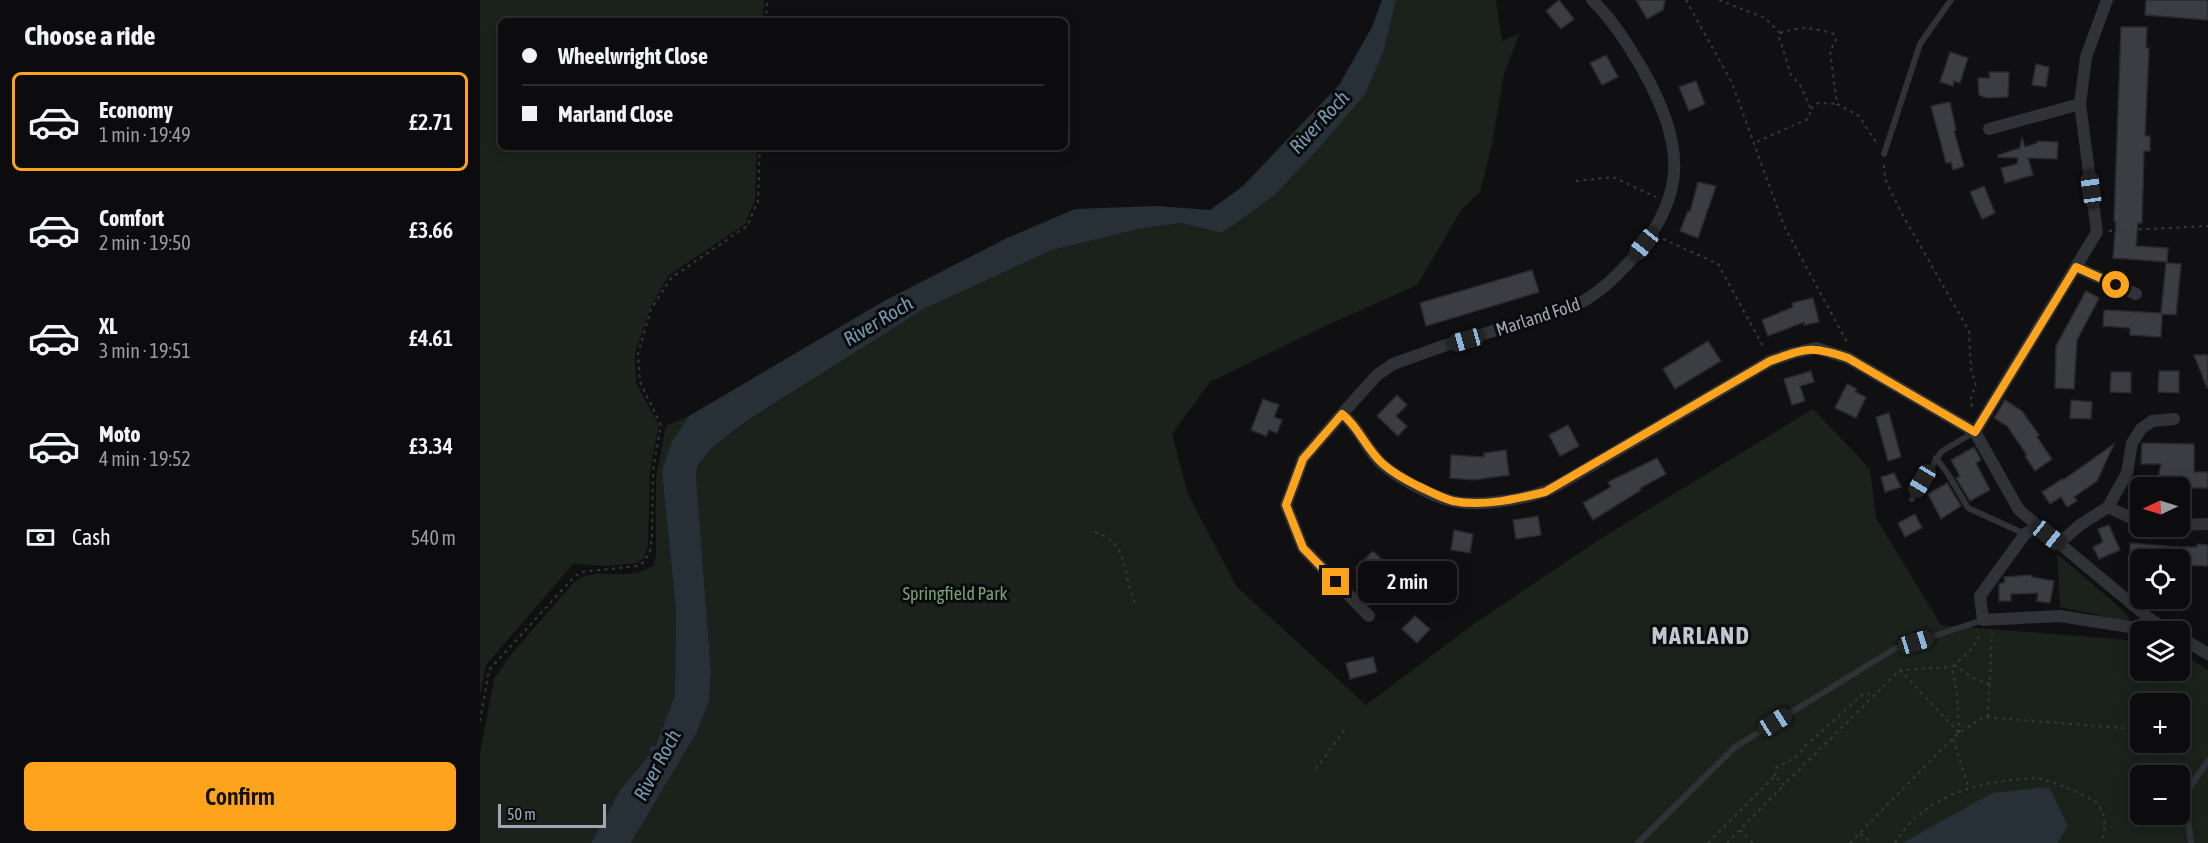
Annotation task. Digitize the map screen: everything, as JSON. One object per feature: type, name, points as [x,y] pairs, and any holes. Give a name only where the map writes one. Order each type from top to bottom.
[{"type":"street","name":"Marland Fold","points":[[1369,616],[1303,548],[1286,505],[1303,459],[1377,375],[1393,364],[1587,301],[1621,272],[1652,234],[1667,202],[1675,167],[1675,148],[1670,129],[1654,90],[1627,42],[1592,0]]},
{"type":"street","points":[[1975,432],[2097,232],[2080,104],[2086,57],[2107,0]]},
{"type":"street","points":[[1989,129],[2080,104]]},
{"type":"street","points":[[2076,267],[2136,294]]},
{"type":"street","points":[[1342,414],[1353,424],[1374,455],[1405,480],[1452,501],[1492,501],[1545,492],[1770,361],[1816,348],[1848,358],[1975,432],[2019,510],[2154,621]]},
{"type":"street","points":[[2058,544],[2073,530],[2108,507],[2127,473],[2132,443],[2142,429],[2158,415],[2174,419]]},
{"type":"street","points":[[2108,507],[2130,517]]},
{"type":"street","points":[[2190,525],[2208,524]]},
{"type":"street","points":[[2037,527],[2025,534],[1980,596],[1982,621],[2060,616],[2136,628],[2151,619]]},
{"type":"street","points":[[2190,643],[2208,654]]},
{"type":"lane","points":[[1884,154],[1920,44],[1951,0]]},
{"type":"lane","points":[[1912,499],[1936,458],[1948,447],[1975,432]]},
{"type":"lane","points":[[1936,458],[1968,508],[2025,534]]},
{"type":"lane","points":[[1638,843],[1736,747],[1894,648],[1982,621]]},
{"type":"lane","points":[[2191,843],[2185,794],[2208,760]]},
{"type":"path","points":[[766,0],[766,18]]},
{"type":"path","points":[[1686,0],[1732,83],[1784,226],[1849,346],[1848,358]]},
{"type":"path","points":[[1689,7],[1690,0]]},
{"type":"path","points":[[1719,0],[1765,18],[1780,33],[1779,37],[1791,75],[1800,85],[1811,109]]},
{"type":"path","points":[[1780,33],[1811,26],[1834,34],[1836,40],[1830,51],[1837,104]]},
{"type":"path","points":[[1754,142],[1808,119],[1811,109],[1818,103],[1837,104],[1859,116],[1884,154],[1885,179],[1901,212],[1969,331],[1971,369],[1976,386],[1971,396],[1975,432]]},
{"type":"path","points":[[480,720],[489,670],[574,577],[581,572],[637,566],[644,562],[651,551],[652,470],[661,425],[640,382],[638,354],[651,309],[671,278],[747,226],[758,201],[760,150]]},
{"type":"path","points":[[1576,181],[1613,177],[1667,202]]},
{"type":"path","points":[[2097,232],[2208,226]]},
{"type":"path","points":[[1652,234],[1718,264],[1770,361]]},
{"type":"path","points":[[1095,532],[1115,545],[1123,556],[1129,590],[1135,603]]},
{"type":"path","points":[[1953,666],[1969,651],[1980,634],[1982,621]]},
{"type":"path","points":[[1980,634],[1993,633],[1988,717]]},
{"type":"path","points":[[1953,666],[1959,733]]},
{"type":"path","points":[[1727,843],[1900,670],[1953,666],[1973,678],[1990,684]]},
{"type":"path","points":[[1900,670],[1959,733]]},
{"type":"path","points":[[1708,843],[1775,776],[1776,768],[1798,756],[1804,747],[1863,694],[1876,693]]},
{"type":"path","points":[[1850,843],[1953,738],[1983,717],[2130,729]]},
{"type":"path","points":[[1316,769],[1347,726]]},
{"type":"path","points":[[1953,738],[1969,789]]},
{"type":"path","points":[[1775,776],[1784,785]]},
{"type":"path","points":[[1895,843],[1907,826],[1932,805],[1992,782],[2039,779],[2088,797],[2102,808],[2105,817],[2101,843]]},
{"type":"path","points":[[1740,830],[1753,843]]},
{"type":"path","points":[[1859,834],[1872,843]]},
{"type":"green space","points":[[480,0],[764,0],[763,18],[498,18],[498,150],[757,150],[755,200],[745,224],[669,275],[650,308],[635,353],[636,383],[659,425],[650,471],[648,545],[644,558],[637,563],[607,566],[573,564],[486,665],[480,696]]},
{"type":"green space","name":"Springfield Park","points":[[1396,0],[1496,0],[1502,41],[1520,33],[1504,73],[1492,144],[1480,192],[1462,209],[1417,285],[1323,327],[1210,382],[1172,434],[1188,494],[1236,586],[1366,705],[1475,623],[1600,539],[1813,409],[1870,469],[1876,518],[1941,625],[2130,640],[2130,681],[2190,681],[2190,658],[2208,670],[2208,843],[631,843],[697,732],[709,701],[711,672],[696,474],[698,465],[712,448],[745,423],[924,309],[1052,250],[1139,229],[1181,223],[1222,233],[1275,195],[1340,123],[1384,50]]},
{"type":"green space","points":[[689,416],[672,441],[676,609],[675,695],[655,747],[652,746],[652,752],[620,790],[591,843],[480,843],[480,753],[494,679],[508,658],[574,582],[589,575],[635,573],[653,566],[656,555],[656,478],[666,426]]},
{"type":"green space","points":[[2057,554],[2125,612],[2130,619],[2126,621],[2060,607]]},
{"type":"water","name":"River Roch","points":[[1382,0],[1396,0],[1384,50],[1365,94],[1275,195],[1222,233],[1181,223],[1139,229],[1052,250],[924,309],[744,423],[712,448],[698,465],[696,474],[711,672],[709,701],[697,732],[631,843],[591,843],[620,790],[652,752],[649,750],[652,745],[655,747],[675,695],[676,609],[662,471],[672,441],[689,416],[884,301],[1007,238],[1075,209],[1157,206],[1210,210],[1243,186],[1339,85],[1372,27]]},
{"type":"water","points":[[2049,787],[2068,826],[2057,843],[1902,843],[1992,793]]},
{"type":"building","points":[[1559,0],[1574,19],[1561,29],[1546,11]]},
{"type":"building","points":[[1636,0],[1665,0],[1663,10],[1647,19]]},
{"type":"building","points":[[2146,0],[2208,0],[2208,20],[2145,15]]},
{"type":"building","points":[[2121,27],[2147,27],[2146,48],[2149,48],[2145,136],[2150,136],[2150,151],[2144,151],[2142,223],[2138,223],[2136,246],[2168,248],[2167,262],[2113,258]]},
{"type":"building","points":[[1950,52],[1968,58],[1960,83],[1954,81],[1953,86],[1940,82]]},
{"type":"building","points":[[1606,55],[1618,77],[1602,85],[1590,63]]},
{"type":"building","points":[[2036,64],[2049,67],[2046,87],[2032,85]]},
{"type":"building","points":[[1989,72],[2009,72],[2008,97],[1987,98],[1979,95],[1978,78],[1990,78]]},
{"type":"building","points":[[1696,81],[1705,104],[1689,111],[1679,87]]},
{"type":"building","points":[[1950,102],[1956,130],[1954,131],[1964,166],[1953,170],[1951,162],[1946,163],[1931,106]]},
{"type":"building","points":[[2022,137],[2025,147],[2037,141],[2058,142],[2057,159],[2028,158],[2033,175],[2005,183],[2001,168],[2017,164],[2018,158],[1998,157],[1998,155],[2020,148]]},
{"type":"building","points":[[1698,182],[1716,186],[1698,238],[1680,231],[1688,211],[1690,212]]},
{"type":"building","points":[[1984,186],[1995,213],[1982,219],[1970,192]]},
{"type":"building","points":[[2166,263],[2181,264],[2176,315],[2162,314],[2161,337],[2130,335],[2130,328],[2103,326],[2104,310],[2161,313]]},
{"type":"building","points":[[1532,270],[1539,292],[1426,326],[1420,303]]},
{"type":"building","points":[[2086,291],[2099,298],[2077,340],[2074,389],[2055,388],[2056,346]]},
{"type":"building","points":[[1813,298],[1819,322],[1804,325],[1804,322],[1768,336],[1762,320],[1793,307],[1792,303]]},
{"type":"building","points":[[1708,341],[1721,361],[1675,389],[1663,369]]},
{"type":"building","points":[[2194,355],[2208,355],[2208,388],[2207,388]]},
{"type":"building","points":[[1811,371],[1814,382],[1800,386],[1805,401],[1792,405],[1784,379]]},
{"type":"building","points":[[2159,371],[2179,371],[2179,393],[2158,392]]},
{"type":"building","points":[[2111,372],[2131,372],[2131,393],[2110,392]]},
{"type":"building","points":[[1847,384],[1857,389],[1855,392],[1866,397],[1856,418],[1835,408]]},
{"type":"building","points":[[1397,395],[1407,405],[1396,416],[1407,426],[1398,436],[1377,416]]},
{"type":"building","points":[[1263,399],[1279,405],[1274,417],[1282,420],[1277,433],[1269,430],[1266,436],[1251,430]]},
{"type":"building","points":[[2005,400],[2022,411],[2052,459],[2035,471],[2007,426],[1994,418]]},
{"type":"building","points":[[2071,400],[2092,402],[2091,419],[2070,418]]},
{"type":"building","points":[[1889,413],[1901,457],[1888,461],[1876,417]]},
{"type":"building","points":[[1568,425],[1579,446],[1560,456],[1549,435]]},
{"type":"building","points":[[2142,443],[2194,444],[2194,472],[2208,472],[2208,488],[2190,488],[2190,477],[2158,477],[2161,464],[2141,464]]},
{"type":"building","points":[[2114,444],[2097,481],[2074,497],[2077,501],[2067,507],[2061,497],[2050,504],[2042,492]]},
{"type":"building","points":[[1974,447],[1981,460],[1976,463],[1990,490],[1970,501],[1956,478],[1960,476],[1951,460]]},
{"type":"building","points":[[1506,450],[1509,475],[1474,480],[1450,478],[1451,455],[1484,457],[1484,453]]},
{"type":"building","points":[[1657,458],[1666,474],[1640,488],[1641,490],[1593,520],[1583,503],[1611,487],[1608,482]]},
{"type":"building","points":[[1894,473],[1901,487],[1885,492],[1881,477]]},
{"type":"building","points":[[1947,483],[1961,506],[1941,519],[1928,494]]},
{"type":"building","points":[[1915,514],[1922,528],[1905,537],[1898,523]]},
{"type":"building","points":[[1538,516],[1541,535],[1516,539],[1513,520]]},
{"type":"building","points":[[2109,525],[2120,550],[2099,559],[2093,547],[2103,542],[2098,529]]},
{"type":"building","points":[[1454,530],[1473,534],[1470,553],[1451,550]]},
{"type":"building","points":[[2130,543],[2177,547],[2208,545],[2208,566],[2190,565],[2190,549],[2130,549]]},
{"type":"building","points":[[1373,551],[1385,563],[1369,580],[1356,568]]},
{"type":"building","points":[[2032,575],[2032,577],[2054,581],[2050,603],[2037,601],[2038,593],[2011,594],[2011,601],[1999,601],[1999,584],[2005,582],[2004,577]]},
{"type":"building","points":[[1415,616],[1430,629],[1417,643],[1402,629]]},
{"type":"building","points":[[1373,657],[1377,672],[1350,679],[1346,663]]},
{"type":"district","name":"MARLAND","points":[[1701,636]]},
{"type":"route","points":[[1336,582],[1303,548],[1286,505],[1303,459],[1342,414],[1353,424],[1374,455],[1405,480],[1452,501],[1472,502],[1545,492],[1770,361],[1808,349],[1827,350],[1848,358],[1975,432],[2076,267],[2116,285]]}]
